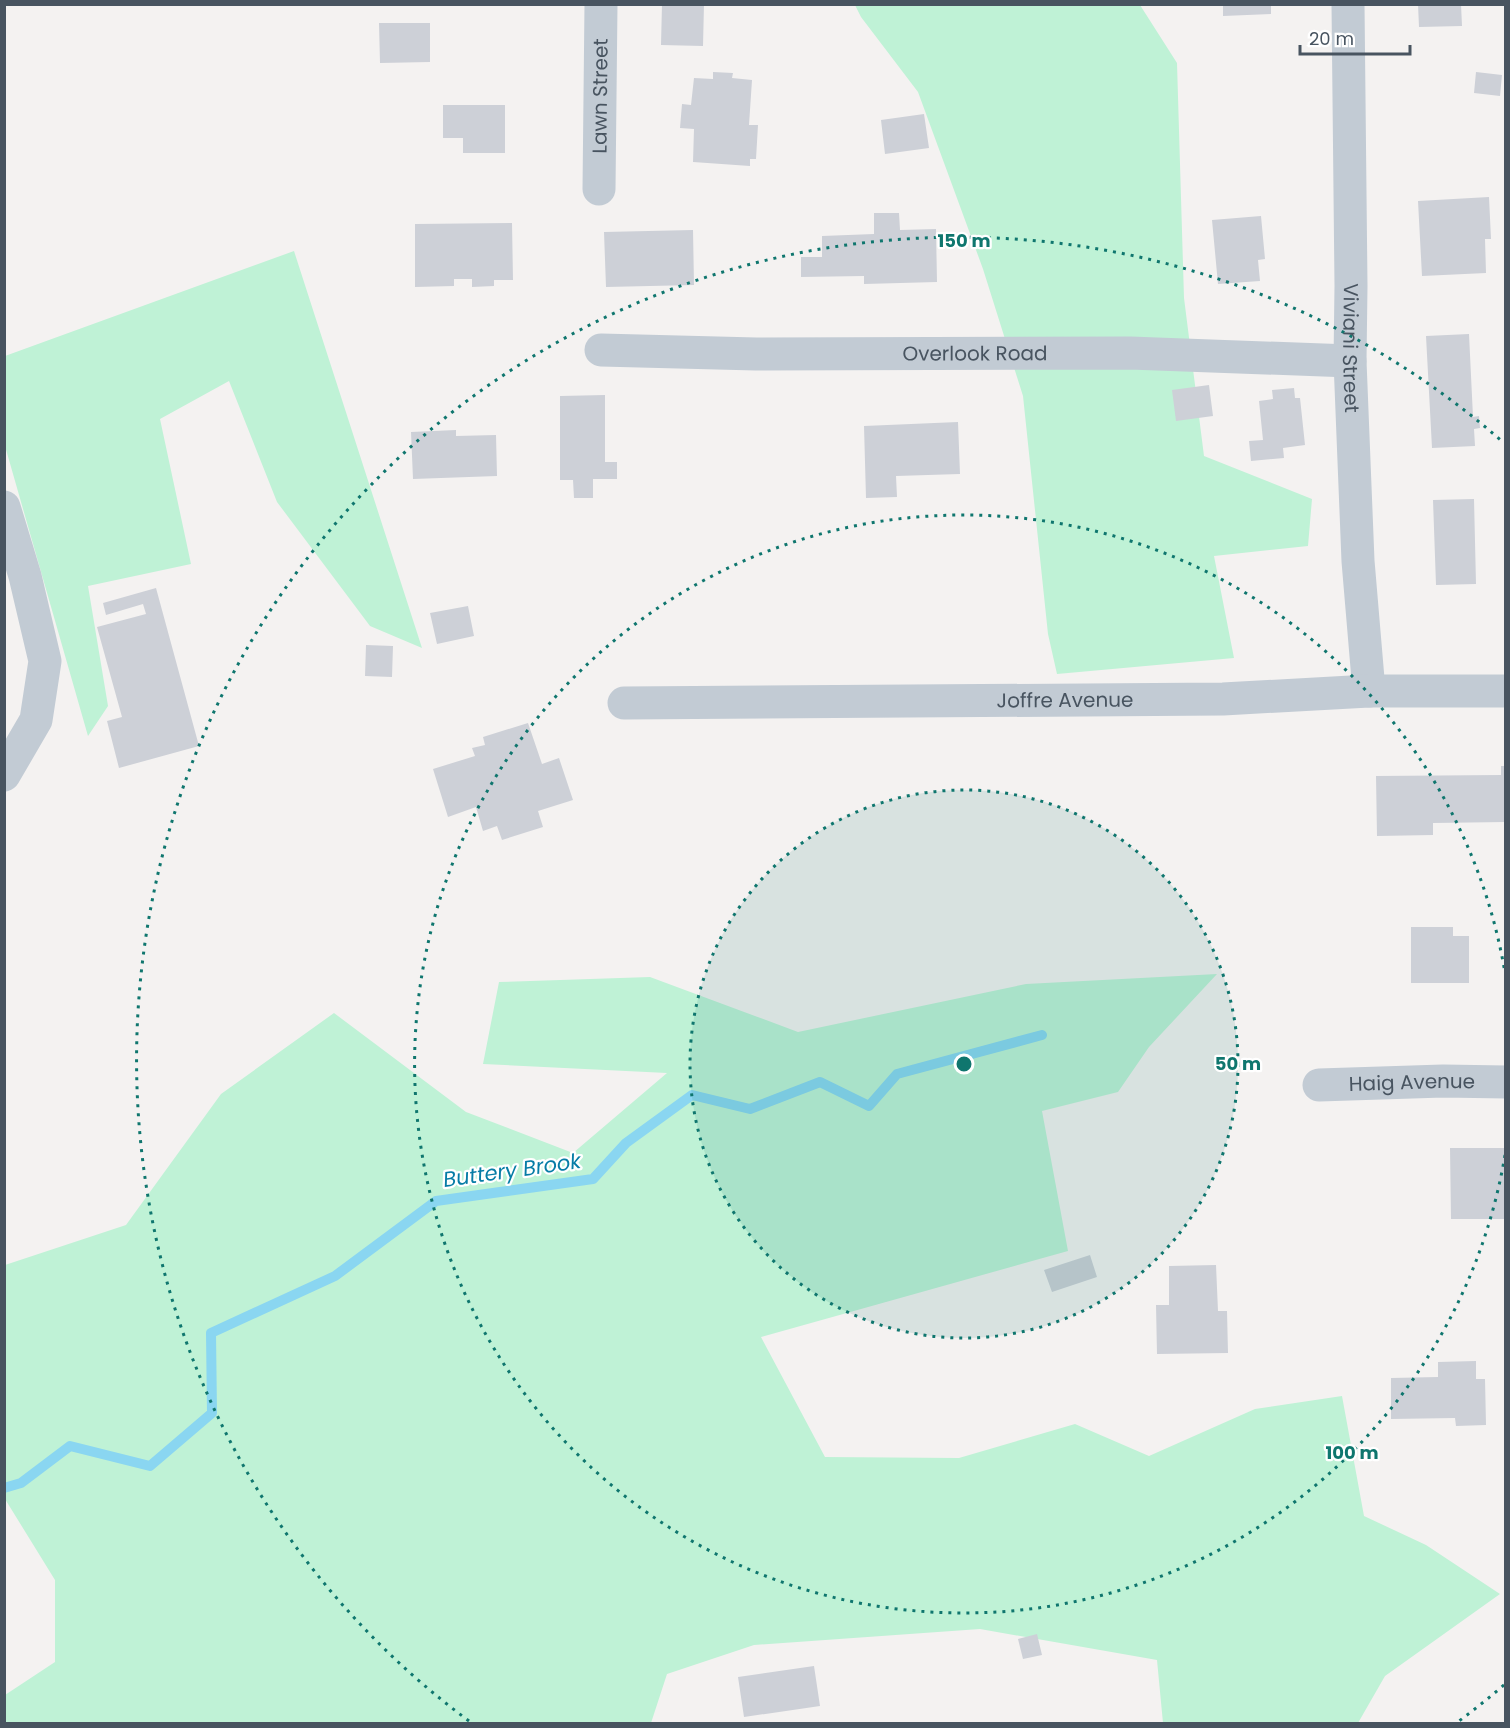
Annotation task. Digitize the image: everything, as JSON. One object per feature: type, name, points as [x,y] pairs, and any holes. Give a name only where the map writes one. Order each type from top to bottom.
[{"type":"street","name":"Lawn Street","points":[[599,189],[601,4]]},
{"type":"street","name":"Viviani Street","points":[[1348,4],[1350,361],[1358,561],[1369,691]]},
{"type":"street","name":"Overlook Road","points":[[601,350],[756,354],[1130,353],[1350,361]]},
{"type":"street","points":[[4,507],[25,576],[45,661],[36,720],[4,775]]},
{"type":"street","name":"Joffre Avenue","points":[[624,704],[1223,699],[1369,691],[1506,692]]},
{"type":"street","name":"Haig Avenue","points":[[1319,1085],[1443,1081],[1506,1082]]},
{"type":"green space","points":[[855,5],[1140,5],[1177,63],[1184,298],[1204,456],[1312,499],[1308,546],[1214,556],[1234,658],[1057,674],[1048,634],[1023,396],[983,269],[918,92],[861,17]]},
{"type":"green space","points":[[294,251],[422,648],[370,626],[277,502],[229,381],[160,419],[191,564],[88,586],[108,706],[88,736],[5,446],[5,356]]},
{"type":"green space","points":[[1217,974],[1149,1047],[1118,1092],[1042,1111],[1068,1251],[761,1337],[825,1457],[959,1458],[1075,1424],[1149,1456],[1255,1409],[1342,1396],[1364,1516],[1426,1545],[1500,1594],[1385,1676],[1358,1723],[1163,1723],[1157,1660],[980,1629],[754,1645],[667,1674],[651,1723],[5,1723],[5,1695],[55,1662],[55,1580],[5,1499],[5,1265],[126,1225],[221,1094],[334,1013],[466,1112],[573,1153],[667,1073],[483,1064],[499,982],[650,977],[798,1032],[1026,984]]},
{"type":"building","points":[[662,4],[704,4],[703,46],[661,45]]},
{"type":"building","points":[[1223,4],[1271,4],[1271,14],[1223,16]]},
{"type":"building","points":[[1418,4],[1461,4],[1462,26],[1419,27]]},
{"type":"building","points":[[379,23],[430,23],[430,62],[380,63]]},
{"type":"building","points":[[713,72],[733,73],[732,78],[752,80],[749,125],[758,125],[756,159],[750,159],[750,166],[693,162],[694,129],[680,128],[682,104],[691,105],[694,78],[713,79]]},
{"type":"building","points":[[1476,72],[1502,75],[1500,96],[1474,93]]},
{"type":"building","points":[[443,105],[505,105],[505,153],[463,153],[463,138],[443,138]]},
{"type":"building","points":[[924,114],[929,148],[885,154],[881,120]]},
{"type":"building","points":[[1489,197],[1491,239],[1485,239],[1486,273],[1422,276],[1418,201]]},
{"type":"building","points":[[874,213],[899,213],[900,230],[936,229],[937,282],[864,284],[864,276],[801,277],[801,257],[822,257],[822,236],[874,234]]},
{"type":"building","points":[[1261,216],[1265,259],[1258,260],[1260,281],[1218,284],[1212,220]]},
{"type":"building","points":[[512,223],[513,280],[494,280],[494,286],[472,287],[472,279],[454,279],[454,286],[415,287],[415,224]]},
{"type":"building","points":[[693,230],[694,285],[606,287],[604,232]]},
{"type":"building","points":[[1469,334],[1473,417],[1479,416],[1480,428],[1474,429],[1475,446],[1432,448],[1426,336]]},
{"type":"building","points":[[1209,385],[1213,416],[1176,421],[1172,390]]},
{"type":"building","points":[[1294,388],[1295,398],[1300,398],[1305,445],[1283,448],[1284,458],[1251,461],[1249,441],[1263,440],[1259,401],[1273,399],[1272,390]]},
{"type":"building","points":[[605,395],[605,462],[617,462],[617,479],[593,479],[593,498],[574,498],[573,480],[560,480],[560,396]]},
{"type":"building","points":[[958,422],[960,474],[896,476],[897,497],[866,498],[864,426]]},
{"type":"building","points":[[456,430],[456,436],[496,435],[497,476],[413,479],[411,432]]},
{"type":"building","points":[[1474,499],[1476,584],[1436,585],[1433,500]]},
{"type":"building","points":[[156,588],[199,746],[119,768],[107,721],[122,717],[97,627],[146,614],[143,604],[106,615],[103,603]]},
{"type":"building","points":[[468,606],[474,636],[437,644],[430,613]]},
{"type":"building","points":[[366,645],[393,646],[392,677],[365,676]]},
{"type":"building","points":[[528,723],[542,764],[559,758],[573,800],[538,811],[543,827],[502,840],[497,826],[483,831],[476,807],[448,817],[433,769],[475,756],[472,748],[485,745],[483,737]]},
{"type":"building","points":[[1501,766],[1506,766],[1506,822],[1433,823],[1433,835],[1377,836],[1376,776],[1501,775]]},
{"type":"building","points":[[1411,927],[1453,927],[1453,936],[1469,936],[1469,983],[1411,983]]},
{"type":"building","points":[[1450,1148],[1506,1148],[1506,1219],[1451,1219]]},
{"type":"building","points":[[1090,1255],[1097,1277],[1052,1292],[1044,1270]]},
{"type":"building","points":[[1216,1265],[1218,1311],[1227,1311],[1228,1353],[1157,1354],[1156,1305],[1169,1305],[1169,1266]]},
{"type":"building","points":[[1476,1361],[1476,1379],[1485,1379],[1486,1425],[1456,1426],[1455,1418],[1391,1419],[1391,1378],[1438,1377],[1438,1362]]},
{"type":"building","points":[[1037,1634],[1042,1655],[1023,1659],[1018,1639]]},
{"type":"building","points":[[814,1666],[820,1706],[744,1717],[738,1677]]},
{"type":"waterway","name":"Buttery Brook","points":[[4,1488],[21,1483],[70,1446],[150,1466],[212,1413],[211,1333],[335,1276],[436,1201],[593,1179],[626,1143],[692,1095],[750,1109],[820,1082],[869,1106],[897,1074],[1042,1035]]}]
